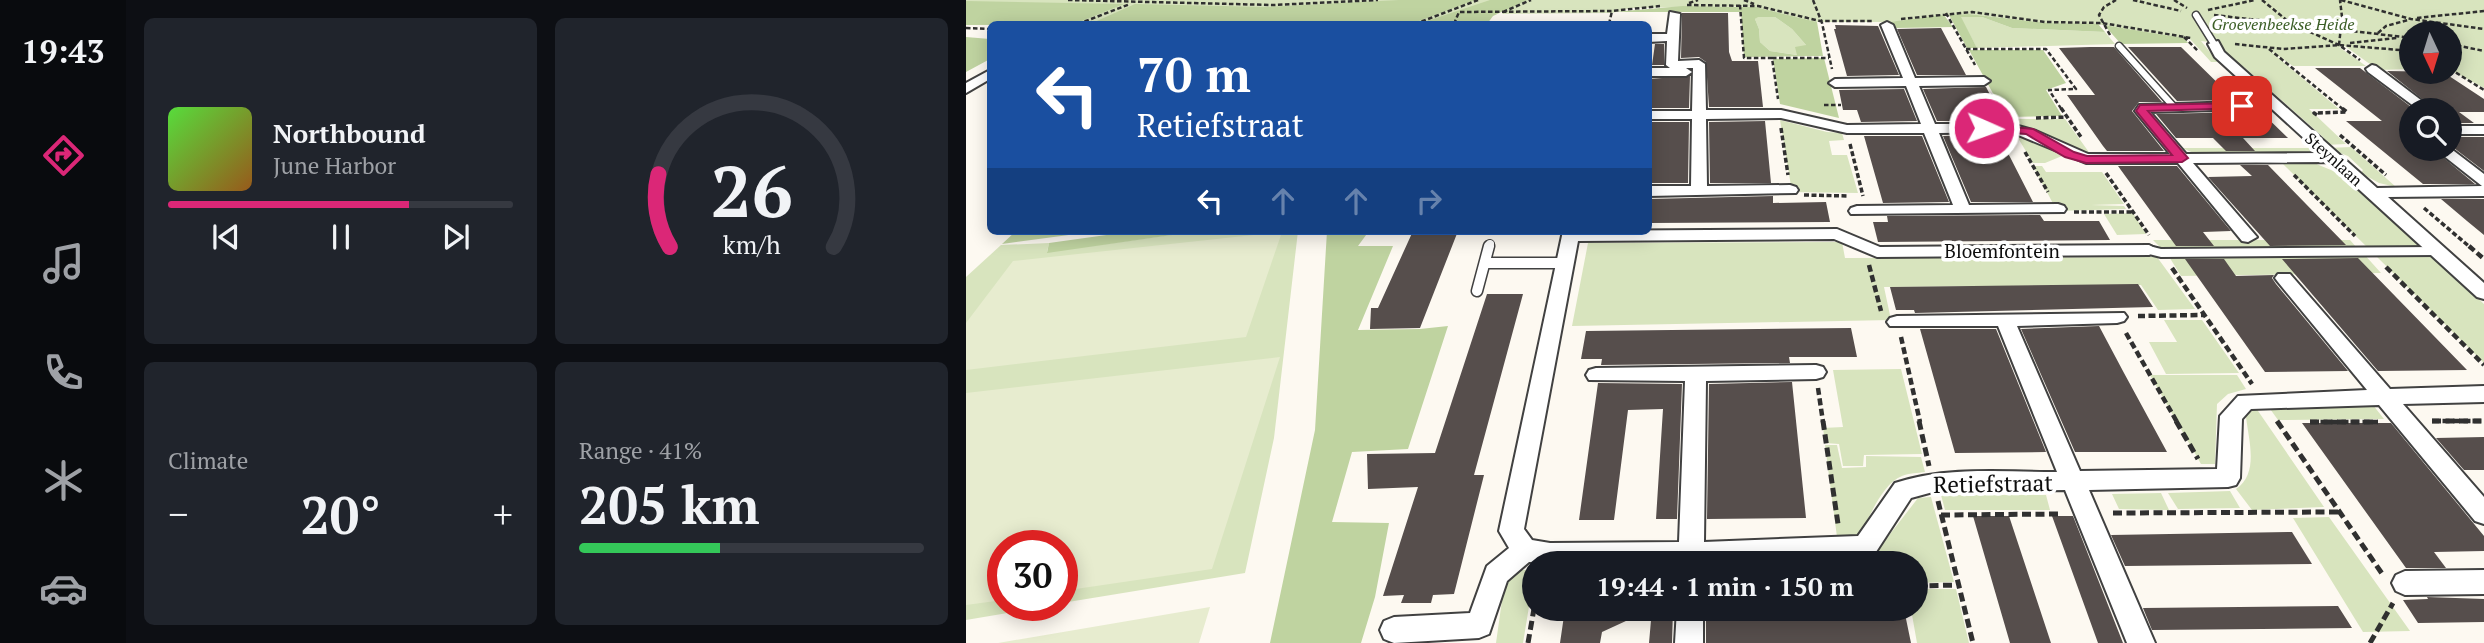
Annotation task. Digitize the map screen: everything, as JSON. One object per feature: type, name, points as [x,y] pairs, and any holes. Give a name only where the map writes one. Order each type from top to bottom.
[{"type":"street","points":[[1674,14],[1672,65],[1699,64],[1699,190]]},
{"type":"street","points":[[1892,22],[1910,82],[1963,209]]},
{"type":"street","points":[[1652,38],[1673,37]]},
{"type":"street","name":"Steynlaan","points":[[2213,42],[2220,54],[2484,293]]},
{"type":"street","points":[[2372,69],[2411,98]]},
{"type":"street","points":[[1652,72],[1699,72]]},
{"type":"street","points":[[966,89],[987,76]]},
{"type":"street","points":[[1835,83],[1984,81]]},
{"type":"street","points":[[2242,106],[2144,108],[2142,111],[2248,237]]},
{"type":"street","points":[[1652,115],[1779,114],[1846,129],[1930,128],[2008,123],[2029,131],[2069,154],[2096,159],[2333,157]]},
{"type":"street","points":[[2462,129],[2484,130]]},
{"type":"street","points":[[2457,161],[2484,182]]},
{"type":"street","points":[[1652,191],[1790,190]]},
{"type":"street","points":[[2372,193],[2484,191]]},
{"type":"street","points":[[1855,203],[1963,209],[2058,209]]},
{"type":"street","name":"Bloemfontein","points":[[1652,233],[1837,234],[1877,252],[2437,251]]},
{"type":"street","points":[[1394,630],[1479,625],[1496,574],[1525,550],[1511,531],[1571,235]]},
{"type":"street","points":[[2284,278],[2382,397],[2484,514]]},
{"type":"street","points":[[1897,322],[2117,317]]},
{"type":"street","name":"Retiefstraat","points":[[2005,319],[2141,643]]},
{"type":"street","points":[[1596,375],[1816,372]]},
{"type":"street","points":[[1691,551],[1696,373]]},
{"type":"street","points":[[2209,478],[2228,478],[2231,416],[2246,401],[2484,394]]},
{"type":"street","name":"Retiefstraat","points":[[1823,551],[1865,547],[1903,490],[1933,483],[2209,478]]},
{"type":"street","name":"Retiefstraat","points":[[1525,550],[1531,551]]},
{"type":"street","points":[[2397,588],[2484,582]]},
{"type":"street","points":[[1689,643],[1690,621]]},
{"type":"lane","name":"Steynlaan","points":[[2195,14],[2213,42]]},
{"type":"lane","points":[[2119,47],[2174,107]]},
{"type":"lane","points":[[1477,291],[1490,244]]},
{"type":"lane","points":[[1485,263],[1565,263]]},
{"type":"path","points":[[1068,0],[1273,5],[1378,0]]},
{"type":"path","points":[[1087,21],[1142,0]]},
{"type":"path","points":[[1422,21],[1478,0]]},
{"type":"path","points":[[1499,13],[1531,0]]},
{"type":"path","points":[[1744,0],[1819,21],[1872,21]]},
{"type":"path","points":[[1814,0],[1819,9],[1819,21],[1835,83]]},
{"type":"path","points":[[2116,0],[2104,7],[2099,15],[2119,47]]},
{"type":"path","points":[[2133,0],[2195,14]]},
{"type":"path","points":[[2255,0],[2207,12],[2399,36]]},
{"type":"path","points":[[2262,0],[2290,23],[2339,45],[2372,69]]},
{"type":"path","points":[[2339,45],[2345,15],[2341,0]]},
{"type":"path","points":[[2341,0],[2411,19],[2484,29]]},
{"type":"path","points":[[1685,5],[1758,6]]},
{"type":"path","points":[[1740,5],[1744,58],[1829,58]]},
{"type":"path","points":[[1452,9],[1459,12],[1499,13],[1612,11],[1661,6]]},
{"type":"path","points":[[1610,21],[1612,11]]},
{"type":"path","points":[[2377,33],[2386,26],[2411,19],[2484,11]]},
{"type":"path","points":[[1455,21],[1459,12]]},
{"type":"path","points":[[1892,22],[1946,13],[1972,12],[2045,22],[2102,23],[2213,42],[2268,48],[2339,45],[2399,38]]},
{"type":"path","points":[[1946,13],[2060,212],[2133,212]]},
{"type":"path","points":[[966,27],[987,29]]},
{"type":"path","points":[[2339,45],[2399,50]]},
{"type":"path","points":[[2462,46],[2484,51]]},
{"type":"path","points":[[2268,48],[2347,112],[2314,113],[2324,121]]},
{"type":"path","points":[[1966,49],[2046,49],[2076,89],[2049,89],[2133,212],[2155,251],[2204,315],[2339,512],[2397,588],[2370,643]]},
{"type":"path","points":[[1772,58],[1792,195],[1855,203],[1864,196],[1846,129]]},
{"type":"path","points":[[2462,76],[2484,90]]},
{"type":"path","points":[[2333,130],[2484,260]]},
{"type":"path","points":[[1864,246],[1884,322],[1897,322]]},
{"type":"path","points":[[2204,315],[2117,317],[2209,478]]},
{"type":"path","points":[[1816,372],[1842,550]]},
{"type":"path","points":[[2306,422],[2484,421]]},
{"type":"path","points":[[2278,422],[2292,422]]},
{"type":"path","points":[[1941,514],[2339,512]]},
{"type":"path","points":[[1928,586],[1959,585]]},
{"type":"path","points":[[1528,643],[1532,621]]},
{"type":"green space","name":"Groevenbeekse Heide","points":[[966,0],[2484,0],[2484,88],[2462,76],[2462,21],[2399,21],[2399,69],[2378,70],[2345,46],[2339,47],[2366,66],[2293,66],[2269,50],[2339,109],[2309,109],[2346,144],[2325,145],[2322,142],[2324,138],[2244,67],[2236,64],[2217,43],[2201,41],[2218,62],[2211,62],[2190,39],[2104,25],[2046,23],[1969,14],[1889,22],[1817,22],[1756,7],[1737,6],[1631,8],[1612,13],[1502,14],[1505,9],[1469,21],[987,21],[987,25],[966,25]]},
{"type":"green space","points":[[1399,0],[1475,0],[1419,21],[1097,21],[1135,4],[1267,7]]},
{"type":"green space","points":[[1490,0],[1527,0],[1493,16],[1489,21],[1427,21]]},
{"type":"green space","points":[[966,1],[1124,4],[1082,21],[987,21],[987,25],[966,25]]},
{"type":"green space","points":[[1683,6],[1756,7],[1817,22],[1823,56],[1744,57],[1741,12],[1613,12]],"holes":[[[1775,17],[1792,29],[1806,45],[1795,47],[1797,55],[1770,51],[1760,42],[1755,19]]]},
{"type":"green space","points":[[1969,14],[2046,23],[2098,24],[2105,32],[2012,28],[1982,17],[1961,17],[1977,48],[1967,48],[1949,15]]},
{"type":"green space","points":[[1944,15],[1953,27],[1896,28],[1889,22]]},
{"type":"green space","points":[[1775,17],[1792,29],[1806,45],[1798,55],[1770,51],[1760,42],[1755,19]]},
{"type":"green space","points":[[1960,17],[1982,17],[2012,28],[2105,32],[2115,44],[1977,48]]},
{"type":"green space","points":[[2104,25],[2184,38],[2188,43],[2121,44]]},
{"type":"green space","points":[[966,37],[987,39],[987,61],[966,72]]},
{"type":"green space","points":[[1969,50],[2043,50],[2066,83],[2046,90],[2062,116],[2006,117]]},
{"type":"green space","points":[[1824,58],[1839,118],[1780,104],[1773,59]]},
{"type":"green space","points":[[2008,119],[2065,119],[2091,155],[2075,150]]},
{"type":"green space","points":[[1780,120],[1842,133],[1844,140],[1829,141],[1832,155],[1847,155],[1858,193],[1792,192]]},
{"type":"green space","points":[[2015,133],[2022,133],[2062,156],[2045,163],[2033,163]]},
{"type":"green space","points":[[2351,147],[2396,187],[2379,183],[2361,173],[2363,170],[2348,156],[2327,148]]},
{"type":"green space","points":[[2182,148],[2310,148],[2310,153],[2196,154]]},
{"type":"green space","points":[[2314,163],[2343,175],[2414,240],[2428,249],[2369,249],[2283,164]]},
{"type":"green space","points":[[2033,166],[2042,166],[2046,172],[2102,172],[2124,204],[2091,205],[2124,206],[2126,209],[2057,211]]},
{"type":"green space","points":[[2133,213],[2146,234],[2117,235],[2104,214]]},
{"type":"green space","points":[[1012,235],[1069,235],[1002,244]]},
{"type":"green space","points":[[1106,235],[1172,235],[1047,253],[1049,243]]},
{"type":"green space","points":[[1171,235],[1298,235],[1274,438],[1245,573],[1078,600],[1078,530],[987,530],[987,616],[966,620],[966,277],[1001,245],[1049,243],[1047,252]]},
{"type":"green space","points":[[1254,235],[1281,235],[1246,337],[966,370],[966,323],[1013,261]]},
{"type":"green space","points":[[1327,235],[1366,235],[1358,246],[1393,246],[1358,330],[1448,326],[1408,449],[1352,452],[1332,522],[1389,523],[1375,597],[1361,643],[1270,643],[1315,430]]},
{"type":"green space","points":[[2153,240],[2350,240],[2357,248],[2164,251]]},
{"type":"green space","points":[[1842,242],[1845,258],[2157,257],[2195,309],[2158,310],[2141,285],[1884,287],[1891,320],[1572,326],[1588,243]]},
{"type":"green space","points":[[2433,252],[2437,260],[2484,304],[2484,363],[2373,253]]},
{"type":"green space","points":[[2363,253],[2381,273],[2181,276],[2168,255]]},
{"type":"green space","points":[[2164,320],[2202,320],[2239,373],[2166,374],[2149,342],[2177,342]]},
{"type":"green space","points":[[1280,357],[1212,569],[1078,589],[1078,530],[987,530],[987,602],[966,605],[966,393]]},
{"type":"green space","points":[[1901,369],[1922,454],[1864,455],[1863,466],[1843,466],[1839,444],[1825,443],[1823,428],[1843,427],[1833,370]]},
{"type":"green space","points":[[2150,375],[2237,375],[2246,389],[2228,394],[2217,404],[2215,464],[2201,464]]},
{"type":"green space","points":[[2373,405],[2384,419],[2278,420],[2268,406]]},
{"type":"green space","points":[[2256,408],[2324,507],[2252,510],[2236,489],[2248,475],[2251,456],[2246,417],[2248,411]]},
{"type":"green space","points":[[1825,445],[1837,445],[1842,468],[1866,467],[1866,456],[1921,457],[1925,472],[1902,476],[1888,486],[1861,535],[1837,537]]},
{"type":"green space","points":[[2230,491],[2240,508],[2178,509],[2168,493]]},
{"type":"green space","points":[[2161,493],[2169,510],[2119,509],[2112,494]]},
{"type":"green space","points":[[1941,495],[2046,495],[2050,510],[1945,510]]},
{"type":"green space","points":[[1931,497],[1954,582],[1928,583],[1928,551],[1877,551],[1918,498]]},
{"type":"green space","points":[[2329,517],[2410,631],[2363,632],[2293,518]]},
{"type":"green space","points":[[1518,570],[1522,570],[1522,621],[1527,621],[1523,643],[1496,643],[1504,586]]},
{"type":"green space","points":[[1928,589],[1956,589],[1969,643],[1917,643],[1913,621],[1928,621]]},
{"type":"green space","points":[[1210,607],[1199,643],[998,643]]},
{"type":"building","points":[[1682,13],[1728,13],[1729,52],[1732,61],[1758,61],[1763,107],[1709,107],[1706,62],[1699,57],[1681,58]]},
{"type":"building","points":[[1835,25],[1878,26],[1899,75],[1847,76]]},
{"type":"building","points":[[1941,28],[1966,75],[1917,75],[1897,29]]},
{"type":"building","points":[[1655,44],[1664,44],[1664,65],[1652,65]]},
{"type":"building","points":[[2114,47],[2162,102],[2139,102],[2132,111],[2164,151],[2107,151],[2067,95],[2095,95],[2059,48]]},
{"type":"building","points":[[2128,47],[2181,47],[2235,100],[2177,101]]},
{"type":"building","points":[[2315,68],[2360,68],[2399,98],[2399,161],[2447,161],[2475,184],[2423,184],[2346,121],[2382,121]]},
{"type":"building","points":[[2387,71],[2399,71],[2399,81]]},
{"type":"building","points":[[1690,76],[1689,108],[1652,108],[1652,79]]},
{"type":"building","points":[[2403,84],[2461,84],[2484,99],[2484,112],[2462,112],[2462,98],[2421,98]]},
{"type":"building","points":[[1986,87],[1998,110],[1984,110],[1991,121],[1937,121],[1923,89]]},
{"type":"building","points":[[1904,89],[1917,121],[1861,122],[1857,110],[1843,110],[1839,90]]},
{"type":"building","points":[[2250,108],[2257,108],[2288,138],[2243,138],[2255,151],[2226,151],[2213,138],[2176,138],[2156,114],[2247,112]]},
{"type":"building","points":[[2462,114],[2474,123],[2462,123]]},
{"type":"building","points":[[1765,121],[1771,183],[1710,183],[1709,122]]},
{"type":"building","points":[[1652,122],[1689,122],[1688,183],[1652,183]]},
{"type":"building","points":[[1998,135],[2033,202],[1971,202],[1943,136]]},
{"type":"building","points":[[1864,136],[1922,136],[1949,202],[1883,203]]},
{"type":"building","points":[[2462,137],[2484,137],[2484,171],[2462,154]]},
{"type":"building","points":[[2240,165],[2268,165],[2346,245],[2270,246],[2208,177],[2252,176]]},
{"type":"building","points":[[2118,166],[2177,166],[2231,231],[2203,232],[2214,246],[2176,246]]},
{"type":"building","points":[[1773,196],[1773,203],[1826,202],[1830,222],[1652,223],[1652,199]]},
{"type":"building","points":[[2441,199],[2484,199],[2484,235],[2467,221]]},
{"type":"building","points":[[2040,215],[2044,221],[2099,221],[2110,240],[1878,242],[1873,222],[1888,222],[1887,216]]},
{"type":"building","points":[[1411,235],[1456,235],[1420,328],[1370,329],[1371,308],[1378,308]]},
{"type":"building","points":[[2358,258],[2467,370],[2378,371],[2282,259]]},
{"type":"building","points":[[2185,259],[2224,259],[2236,276],[2274,275],[2272,278],[2276,284],[2348,371],[2265,372]]},
{"type":"building","points":[[2138,284],[2153,307],[1915,313],[1914,310],[1896,310],[1890,287]]},
{"type":"building","points":[[1487,294],[1523,294],[1474,475],[1484,475],[1454,594],[1433,595],[1431,603],[1401,603],[1404,595],[1383,596],[1418,487],[1368,489],[1367,454],[1435,453]]},
{"type":"building","points":[[2099,326],[2167,452],[2075,452],[2021,329]]},
{"type":"building","points":[[1851,328],[1857,357],[1789,357],[1790,363],[1601,365],[1602,359],[1581,359],[1586,331]]},
{"type":"building","points":[[1920,329],[1996,329],[2046,452],[1955,453]]},
{"type":"building","points":[[1792,382],[1806,518],[1707,519],[1709,384]]},
{"type":"building","points":[[1598,383],[1682,384],[1677,519],[1656,519],[1663,409],[1628,410],[1614,520],[1579,520]]},
{"type":"building","points":[[2302,423],[2391,423],[2484,536],[2484,551],[2434,552],[2446,568],[2406,568]]},
{"type":"building","points":[[2484,437],[2484,470],[2464,470],[2436,438]]},
{"type":"building","points":[[1973,516],[2009,516],[2051,643],[2010,643]]},
{"type":"building","points":[[2052,516],[2073,516],[2123,643],[2098,643]]},
{"type":"building","points":[[2292,532],[2312,564],[2125,566],[2111,535]]},
{"type":"building","points":[[2427,597],[2484,599],[2484,622],[2418,623],[2403,600],[2428,599]]},
{"type":"building","points":[[2338,606],[2352,628],[2152,630],[2143,608]]},
{"type":"building","points":[[1563,621],[1626,621],[1602,632],[1600,643],[1560,643]]},
{"type":"building","points":[[1651,621],[1673,621],[1672,643],[1649,643]]},
{"type":"building","points":[[1706,621],[1906,621],[1911,643],[1706,643]]},
{"type":"route","points":[[1984,128],[2029,131],[2069,154],[2086,159],[2182,158],[2142,111],[2144,108],[2242,106]]}]
